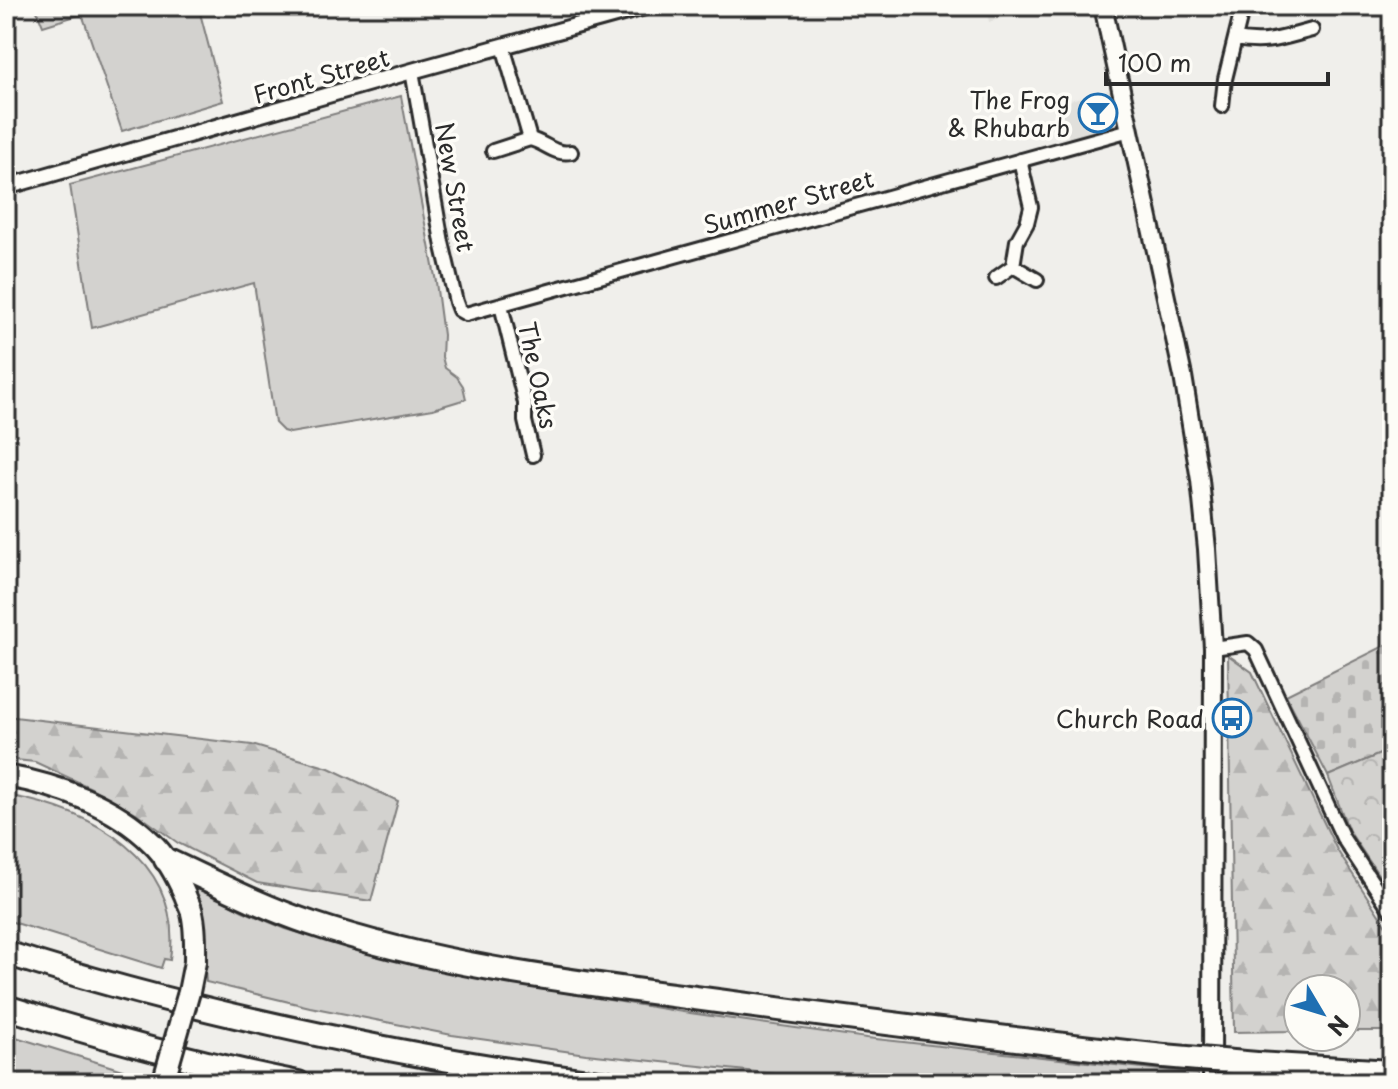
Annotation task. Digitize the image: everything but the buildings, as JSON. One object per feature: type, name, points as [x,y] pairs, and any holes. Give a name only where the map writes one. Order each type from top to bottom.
[{"type":"highway","points":[[6,776],[51,786],[108,811],[152,843],[180,883],[192,912],[195,962],[163,1083]]},
{"type":"highway","points":[[166,860],[273,910],[351,936],[544,978],[929,1030],[1164,1056],[1392,1072]]},
{"type":"highway","points":[[6,953],[76,976],[217,1013],[430,1057],[607,1083]]},
{"type":"highway","points":[[6,1007],[79,1031],[214,1066],[298,1083]]},
{"type":"main road","points":[[1103,6],[1183,376],[1207,549],[1213,648],[1212,1083]]},
{"type":"street","points":[[585,6],[591,22]]},
{"type":"street","name":"Front Street","points":[[6,187],[648,6]]},
{"type":"street","points":[[1222,106],[1225,79],[1243,6]]},
{"type":"street","points":[[1235,39],[1269,42],[1312,30]]},
{"type":"street","points":[[503,46],[530,139]]},
{"type":"street","name":"New Street","points":[[412,71],[442,242],[459,310]]},
{"type":"street","name":"Summer Street","points":[[459,310],[466,314],[501,305],[1130,130]]},
{"type":"street","points":[[493,151],[530,139],[540,141],[556,152],[571,152]]},
{"type":"street","points":[[996,278],[1013,266],[1017,241],[1031,207],[1020,160]]},
{"type":"street","points":[[1013,266],[1037,280]]},
{"type":"street","name":"The Oaks","points":[[501,305],[525,403],[525,421],[533,455]]},
{"type":"street","points":[[1213,648],[1248,643],[1256,650],[1343,838],[1392,912]]},
{"type":"shaded area","points":[[986,6],[1038,6],[989,22]]},
{"type":"shaded area","points":[[1109,90],[1117,126],[1069,138],[1058,103]]},
{"type":"green space","points":[[35,6],[207,6],[199,9],[223,101],[122,131],[82,14],[43,26]]},
{"type":"green space","points":[[401,96],[436,282],[443,335],[442,357],[445,368],[463,386],[466,399],[433,409],[290,433],[283,431],[275,423],[254,283],[92,328],[70,185]]},
{"type":"green space","points":[[1392,642],[1392,749],[1328,776],[1286,695]]},
{"type":"green space","points":[[1228,655],[1252,672],[1337,850],[1392,935],[1392,1031],[1362,1031],[1362,973],[1282,973],[1282,1031],[1234,1032]]},
{"type":"green space","points":[[6,716],[252,745],[329,768],[398,801],[371,901],[257,883],[178,843],[136,813],[91,788],[35,762],[6,759]]},
{"type":"green space","points":[[1392,749],[1392,895],[1349,831],[1328,776]]},
{"type":"green space","points":[[6,795],[70,813],[126,845],[147,867],[162,894],[170,925],[170,960],[164,959],[161,968],[6,920]]},
{"type":"green space","points":[[192,884],[286,929],[387,958],[505,983],[867,1038],[1198,1074],[1198,1083],[940,1083],[776,1074],[586,1054],[452,1035],[310,1007],[206,982],[201,917]]},
{"type":"green space","points":[[6,1034],[132,1073],[130,1083],[6,1083]]},
{"type":"green space","points":[[1228,1077],[1354,1080],[1354,1083],[1228,1083]]},
{"type":"place","name":"The Frog & Rhubarb","points":[[1098,113]]},
{"type":"place","name":"Church Road","points":[[1232,718]]}]
